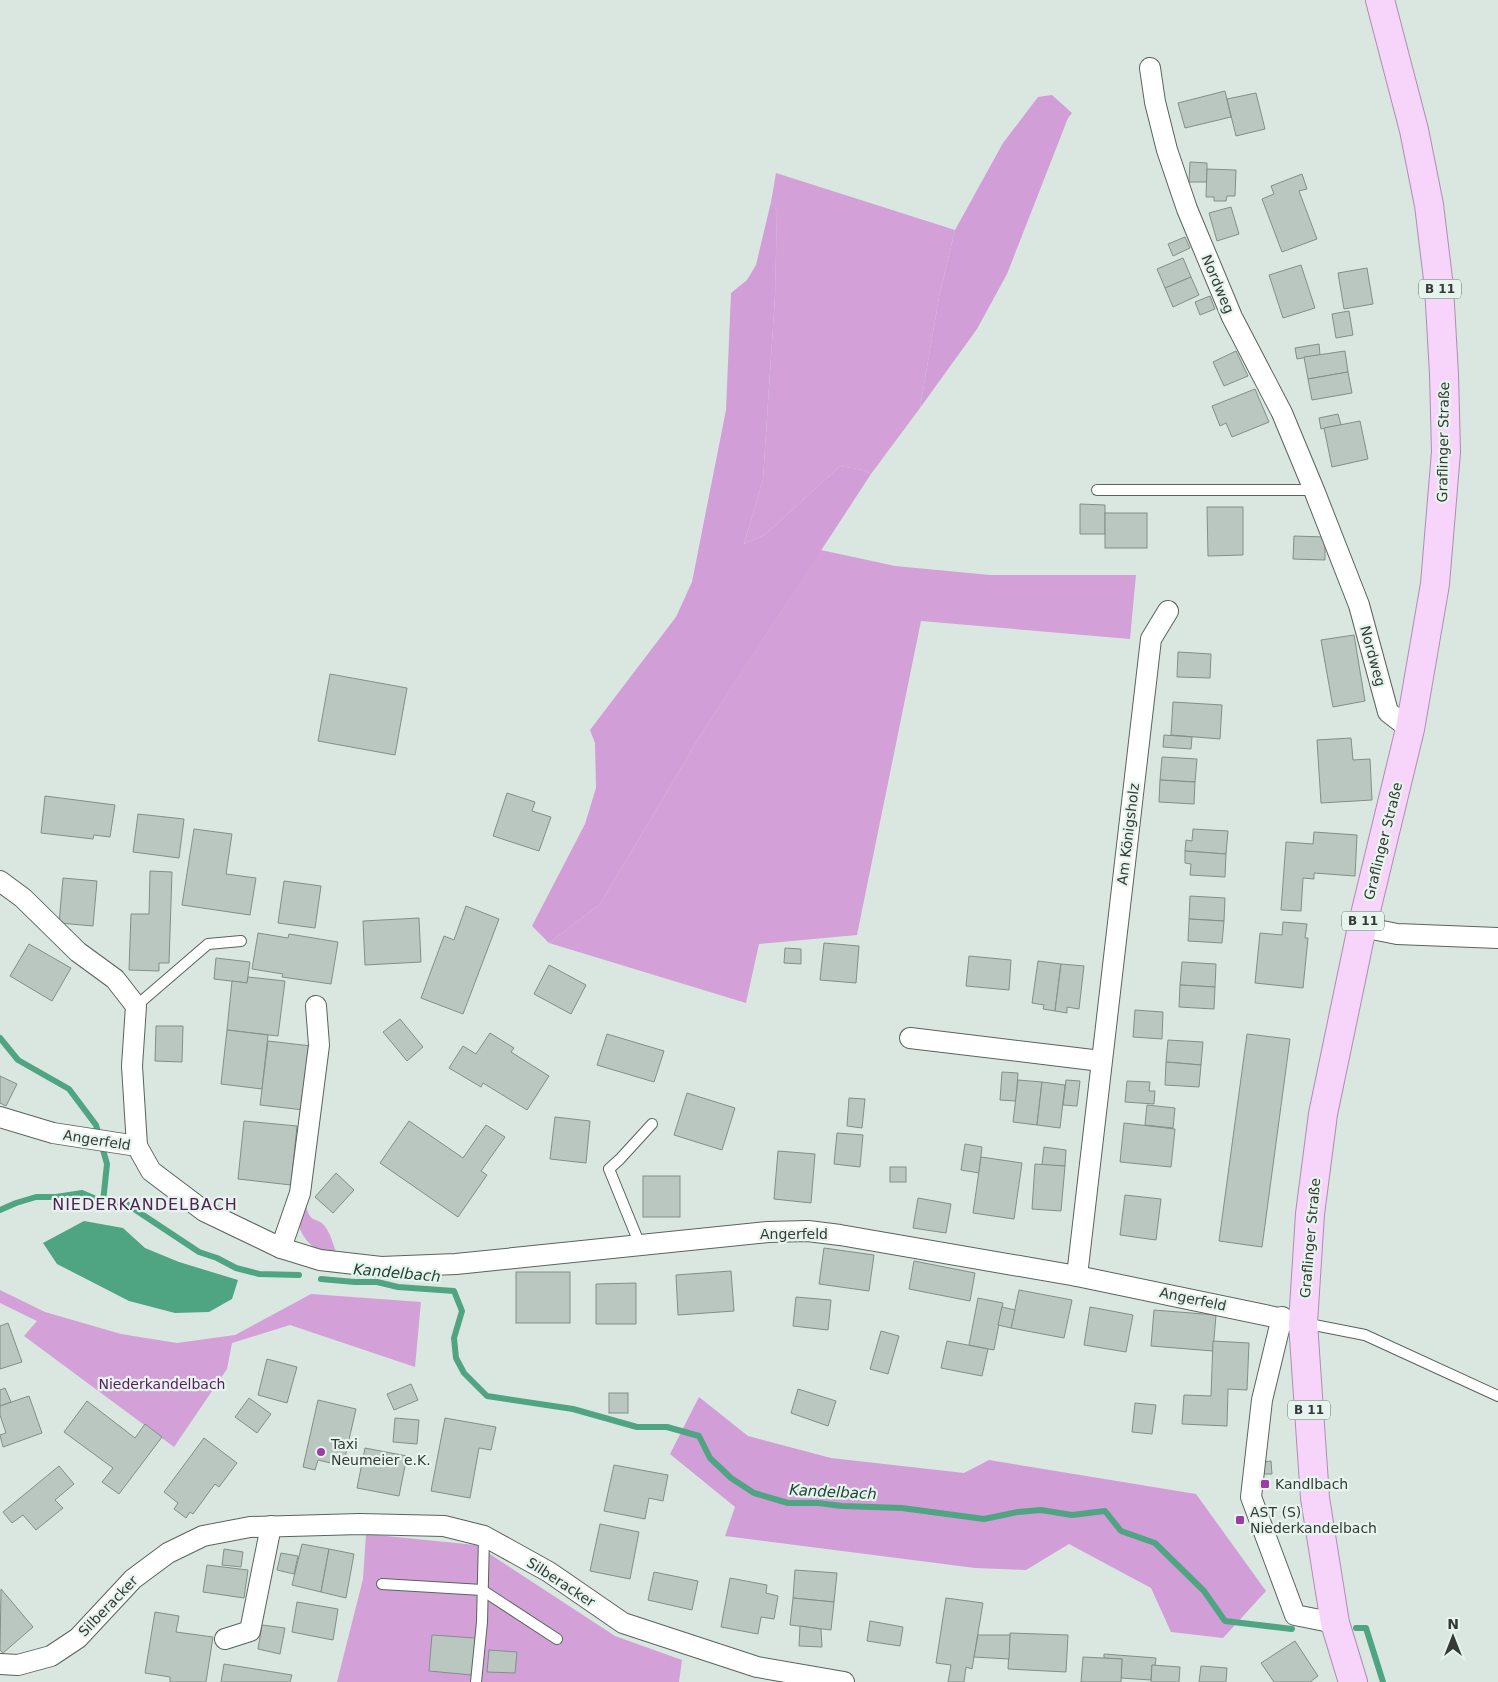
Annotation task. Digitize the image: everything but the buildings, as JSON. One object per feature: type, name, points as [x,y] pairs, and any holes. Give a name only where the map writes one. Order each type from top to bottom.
[{"type":"main road","name":"Graflinger Straße","points":[[1353,1682],[1336,1623],[1315,1498],[1293,1320],[1310,1214],[1322,1114],[1362,927],[1410,729],[1435,584],[1446,452],[1440,287],[1429,205],[1414,130],[1380,0]]},
{"type":"street","name":"Nordweg","points":[[1150,68],[1155,102],[1166,150],[1187,209],[1232,317],[1282,413],[1314,490],[1359,605],[1388,712],[1410,729]]},
{"type":"street","name":"Am Königsholz","points":[[1077,1276],[1151,639],[1168,611]]},
{"type":"street","points":[[0,881],[24,898],[78,952],[116,980],[136,1006],[132,1066],[138,1146]]},
{"type":"street","points":[[1362,927],[1397,934],[1498,938]]},
{"type":"street","points":[[280,1248],[300,1193],[319,1045],[316,1006]]},
{"type":"street","points":[[910,1038],[1101,1061]]},
{"type":"street","name":"Angerfeld","points":[[0,1117],[53,1133],[138,1146],[151,1171],[204,1212],[280,1248],[320,1260],[381,1266],[456,1264],[768,1232],[808,1231],[840,1234],[1077,1276],[1293,1320]]},
{"type":"street","points":[[1293,1320],[1262,1400],[1250,1497],[1295,1615],[1336,1623]]},
{"type":"street","name":"Silberacker","points":[[0,1664],[18,1665],[51,1656],[78,1638],[133,1579],[168,1553],[203,1536],[250,1527],[360,1524],[444,1526],[484,1536],[549,1572],[623,1623],[757,1668],[795,1678],[844,1682]]},
{"type":"street","points":[[225,1639],[250,1631],[271,1526]]},
{"type":"lane","points":[[1097,490],[1314,490]]},
{"type":"lane","points":[[136,1006],[208,944],[241,941]]},
{"type":"lane","points":[[640,1245],[609,1170],[652,1124]]},
{"type":"lane","points":[[1293,1320],[1365,1335],[1498,1396]]},
{"type":"lane","points":[[476,1682],[482,1622],[484,1536]]},
{"type":"lane","points":[[382,1584],[482,1590],[557,1639]]},
{"type":"green space","points":[[776,173],[955,230],[939,297],[920,408],[871,474],[863,470],[840,466],[766,534],[744,544],[763,479],[775,296],[777,211],[771,202]]},
{"type":"green space","points":[[821,550],[895,566],[990,575],[1136,575],[1130,639],[921,621],[857,935],[759,944],[746,1003],[549,943],[600,904],[700,736]]},
{"type":"green space","points":[[306,1205],[310,1216],[323,1224],[328,1231],[336,1252],[317,1248],[305,1238],[299,1227]]},
{"type":"green space","name":"Niederkandelbach","points":[[0,1290],[45,1312],[121,1334],[177,1343],[235,1335],[311,1294],[421,1302],[415,1367],[290,1325],[232,1343],[227,1369],[174,1447],[24,1336],[37,1321],[0,1303]]},
{"type":"green space","points":[[366,1534],[476,1545],[615,1636],[682,1660],[679,1682],[337,1682],[363,1579]]},
{"type":"shaded area","points":[[1052,95],[1072,113],[1068,118],[1007,274],[977,329],[920,408],[939,297],[955,230],[1003,143],[1038,97]]},
{"type":"shaded area","points":[[771,202],[777,211],[775,296],[763,479],[744,544],[766,534],[840,466],[863,470],[871,474],[700,736],[600,904],[549,943],[532,926],[585,824],[596,788],[595,743],[590,730],[676,617],[692,582],[726,410],[731,293],[747,280],[756,265]]},
{"type":"shaded area","points":[[84,1221],[123,1228],[145,1248],[179,1262],[238,1280],[232,1299],[209,1312],[175,1313],[129,1301],[57,1264],[43,1243]]},
{"type":"shaded area","points":[[699,1397],[748,1436],[831,1458],[964,1473],[989,1460],[1196,1494],[1266,1591],[1223,1638],[1171,1632],[1151,1588],[1069,1544],[1026,1570],[975,1568],[725,1536],[735,1507],[670,1454]]},
{"type":"waterway","points":[[0,1038],[18,1060],[69,1089],[96,1125],[107,1164],[103,1202]]},
{"type":"waterway","name":"Kandelbach","points":[[0,1210],[36,1197],[56,1197],[82,1193],[103,1202],[125,1203],[199,1252],[217,1258],[236,1268],[259,1274],[299,1275]]},
{"type":"waterway","name":"Kandelbach","points":[[321,1279],[377,1282],[398,1287],[454,1291],[462,1311],[454,1338],[456,1358],[464,1373],[487,1396],[573,1409],[637,1427],[667,1427],[699,1436],[710,1458],[731,1478],[754,1493],[788,1503],[902,1508],[984,1519],[1018,1512],[1041,1510],[1072,1515],[1105,1511],[1121,1531],[1155,1543],[1204,1591],[1225,1621],[1292,1629]]},
{"type":"waterway","name":"Kandelbach","points":[[1356,1628],[1366,1628],[1383,1682]]},
{"type":"place","name":"Taxi Neumeier e.K.","points":[[321,1452]]},
{"type":"place","name":"Kandlbach","points":[[1265,1484]]},
{"type":"place","name":"AST (S) Niederkandelbach","points":[[1240,1520]]},
{"type":"district","name":"NIEDERKANDELBACH","points":[[145,1204]]}]
